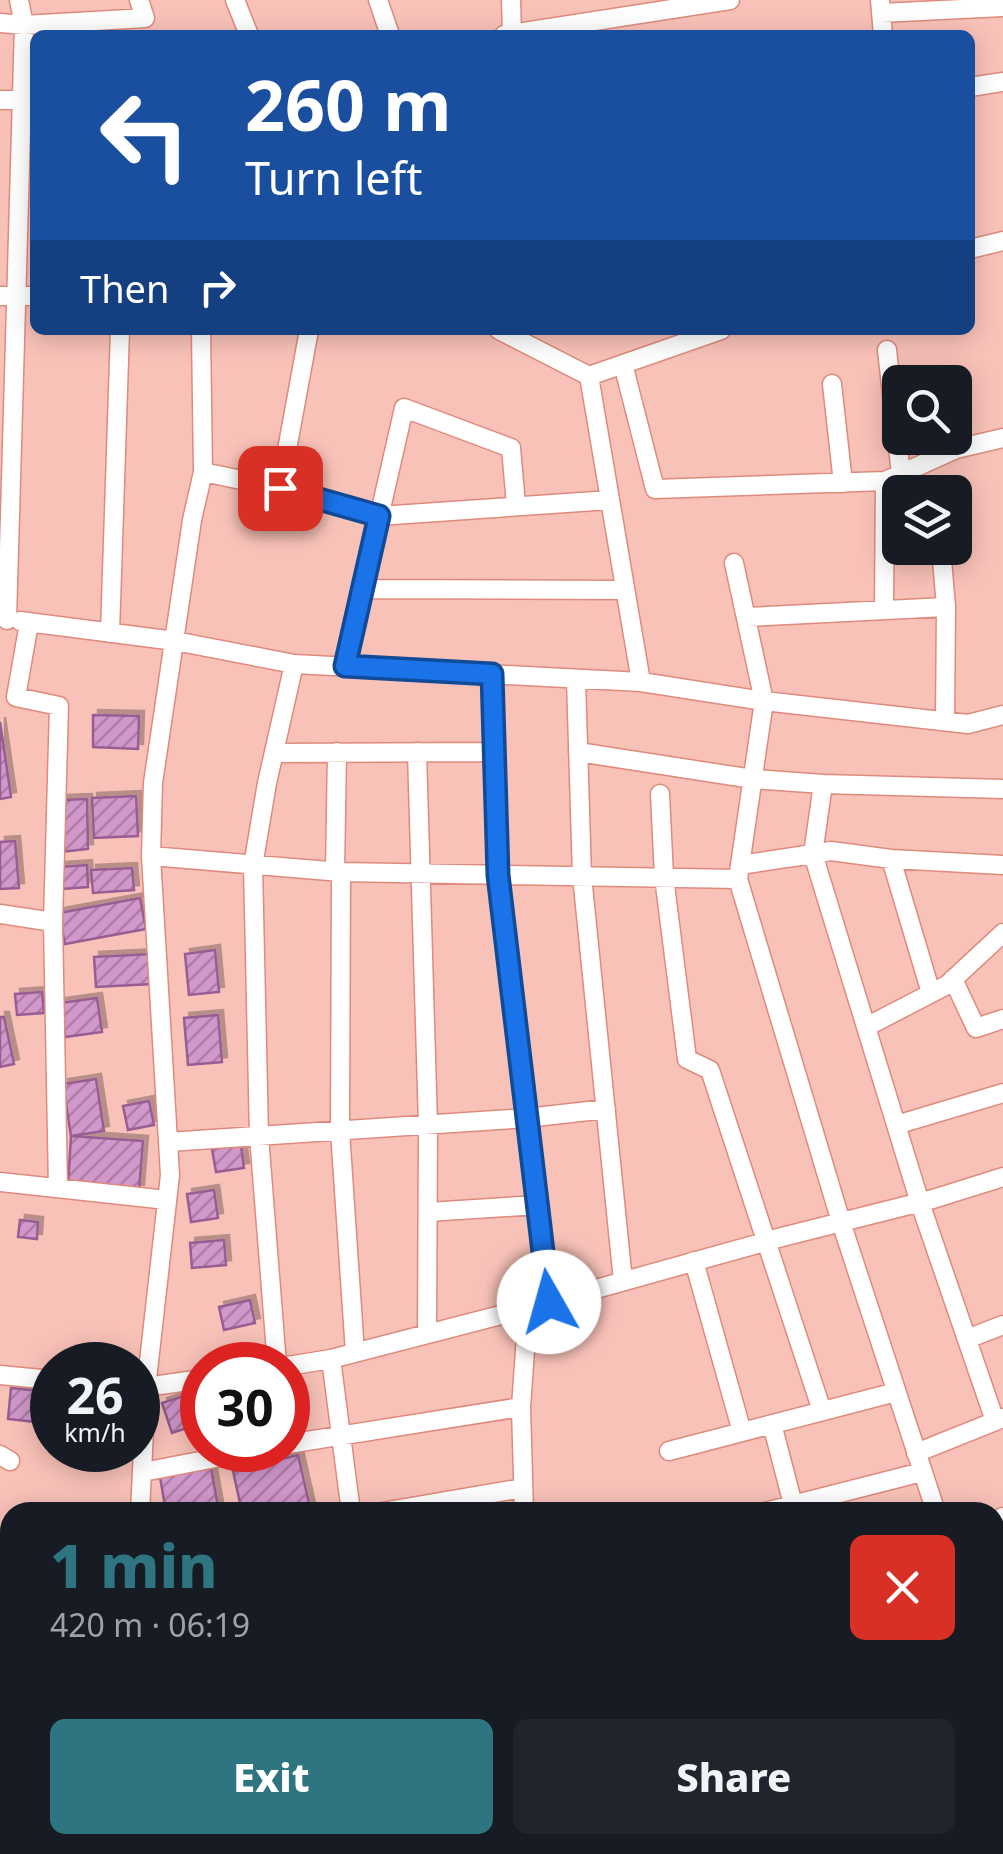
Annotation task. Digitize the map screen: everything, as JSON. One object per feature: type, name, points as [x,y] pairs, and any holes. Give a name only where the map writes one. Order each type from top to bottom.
[{"type":"street","points":[[20,0],[29,100],[18,296],[7,378],[3,619],[175,641],[294,664],[640,682],[968,724],[1003,715]]},
{"type":"street","points":[[0,23],[145,18],[139,0]]},
{"type":"street","points":[[235,0],[246,30]]},
{"type":"street","points":[[378,0],[388,30]]},
{"type":"street","points":[[511,0],[512,30]]},
{"type":"street","points":[[531,30],[639,7],[730,0]]},
{"type":"street","points":[[880,6],[1000,5]]},
{"type":"street","points":[[975,86],[1003,82]]},
{"type":"street","points":[[0,100],[29,100]]},
{"type":"street","points":[[0,211],[20,211]]},
{"type":"street","points":[[975,248],[1003,241]]},
{"type":"street","points":[[110,632],[120,335]]},
{"type":"street","points":[[148,1342],[170,1174],[152,856],[153,783],[192,520],[203,472],[200,335]]},
{"type":"street","points":[[280,488],[308,335]]},
{"type":"street","points":[[508,335],[589,376],[706,335]]},
{"type":"street","points":[[887,350],[893,475]]},
{"type":"street","points":[[622,364],[655,490],[882,479]]},
{"type":"street","points":[[589,376],[640,682]]},
{"type":"street","points":[[832,384],[843,483]]},
{"type":"street","points":[[345,666],[404,408],[511,448],[516,505]]},
{"type":"street","points":[[900,475],[956,449],[1003,438]]},
{"type":"street","points":[[203,472],[280,488],[379,516],[610,500]]},
{"type":"street","points":[[734,563],[764,700],[739,872],[841,1222],[932,1502]]},
{"type":"street","points":[[884,610],[887,565]]},
{"type":"street","points":[[942,565],[945,721]]},
{"type":"street","points":[[362,589],[625,590]]},
{"type":"street","points":[[747,618],[946,607]]},
{"type":"street","points":[[29,622],[8,696],[59,706],[53,922],[58,1188]]},
{"type":"street","points":[[275,1342],[260,1136],[253,866],[294,664]]},
{"type":"street","points":[[492,674],[498,875],[549,1302]]},
{"type":"street","points":[[576,679],[582,876],[623,1281]]},
{"type":"street","points":[[274,752],[494,752]]},
{"type":"street","points":[[337,752],[340,1131],[356,1353]]},
{"type":"street","points":[[417,752],[428,1124],[427,1334]]},
{"type":"street","points":[[578,752],[753,779],[1003,790]]},
{"type":"street","points":[[823,784],[813,854],[920,1203],[999,1420],[916,1453]]},
{"type":"street","points":[[660,794],[664,877],[687,1059],[710,1070],[822,1411]]},
{"type":"street","points":[[152,856],[338,872],[664,877],[739,872],[830,852],[1003,865]]},
{"type":"street","points":[[892,859],[930,994]]},
{"type":"street","points":[[0,914],[53,922]]},
{"type":"street","points":[[866,1027],[953,979],[1003,934]]},
{"type":"street","points":[[953,979],[976,1028],[1003,1019]]},
{"type":"street","points":[[896,1126],[1003,1094]]},
{"type":"street","points":[[168,1142],[606,1110]]},
{"type":"street","points":[[310,1362],[920,1203],[1003,1176]]},
{"type":"street","points":[[0,1182],[168,1200]]},
{"type":"street","points":[[428,1212],[538,1205]]},
{"type":"street","points":[[694,1262],[742,1432]]},
{"type":"street","points":[[524,1502],[520,1406],[528,1308]]},
{"type":"street","points":[[967,1339],[1003,1324]]},
{"type":"street","points":[[332,1359],[349,1502]]},
{"type":"street","points":[[0,1376],[30,1378]]},
{"type":"street","points":[[669,1452],[896,1392]]},
{"type":"street","points":[[310,1440],[520,1406]]},
{"type":"street","points":[[772,1424],[792,1502]]},
{"type":"street","points":[[141,1502],[143,1472]]},
{"type":"street","points":[[818,1502],[922,1472]]},
{"type":"street","points":[[441,1502],[523,1488]]},
{"type":"building","points":[[93,715],[139,716],[138,749],[93,747]]},
{"type":"building","points":[[0,722],[11,797],[0,799]]},
{"type":"building","points":[[136,796],[138,836],[94,838],[92,798]]},
{"type":"building","points":[[87,799],[88,849],[60,852],[61,800]]},
{"type":"building","points":[[15,841],[19,888],[0,889],[0,842]]},
{"type":"building","points":[[87,865],[88,887],[62,889],[60,867]]},
{"type":"building","points":[[132,868],[134,890],[93,893],[91,870]]},
{"type":"building","points":[[140,898],[146,929],[65,944],[59,913]]},
{"type":"building","points":[[215,950],[219,992],[189,995],[185,954]]},
{"type":"building","points":[[151,954],[152,984],[96,987],[94,957]]},
{"type":"building","points":[[42,992],[44,1013],[17,1015],[15,994]]},
{"type":"building","points":[[97,998],[102,1032],[65,1037],[60,1003]]},
{"type":"building","points":[[218,1015],[222,1062],[188,1065],[184,1018]]},
{"type":"building","points":[[0,1017],[4,1017],[14,1064],[0,1067]]},
{"type":"building","points":[[96,1079],[104,1131],[71,1136],[63,1084]]},
{"type":"building","points":[[149,1101],[154,1125],[128,1130],[123,1106]]},
{"type":"building","points":[[71,1136],[143,1141],[139,1190],[68,1185]]},
{"type":"building","points":[[241,1145],[244,1168],[216,1172],[212,1149]]},
{"type":"building","points":[[214,1190],[218,1218],[191,1222],[187,1194]]},
{"type":"building","points":[[20,1220],[38,1222],[37,1239],[18,1237]]},
{"type":"building","points":[[224,1240],[226,1265],[192,1268],[190,1243]]},
{"type":"building","points":[[250,1300],[255,1323],[224,1330],[219,1307]]},
{"type":"building","points":[[11,1388],[30,1390],[30,1421],[8,1419]]},
{"type":"building","points":[[180,1397],[180,1430],[172,1433],[162,1403]]},
{"type":"building","points":[[212,1472],[217,1502],[164,1502],[160,1477]]},
{"type":"building","points":[[233,1472],[302,1472],[309,1502],[240,1502]]},
{"type":"route","points":[[280,488],[379,516],[345,666],[492,674],[498,875],[549,1302]]}]
